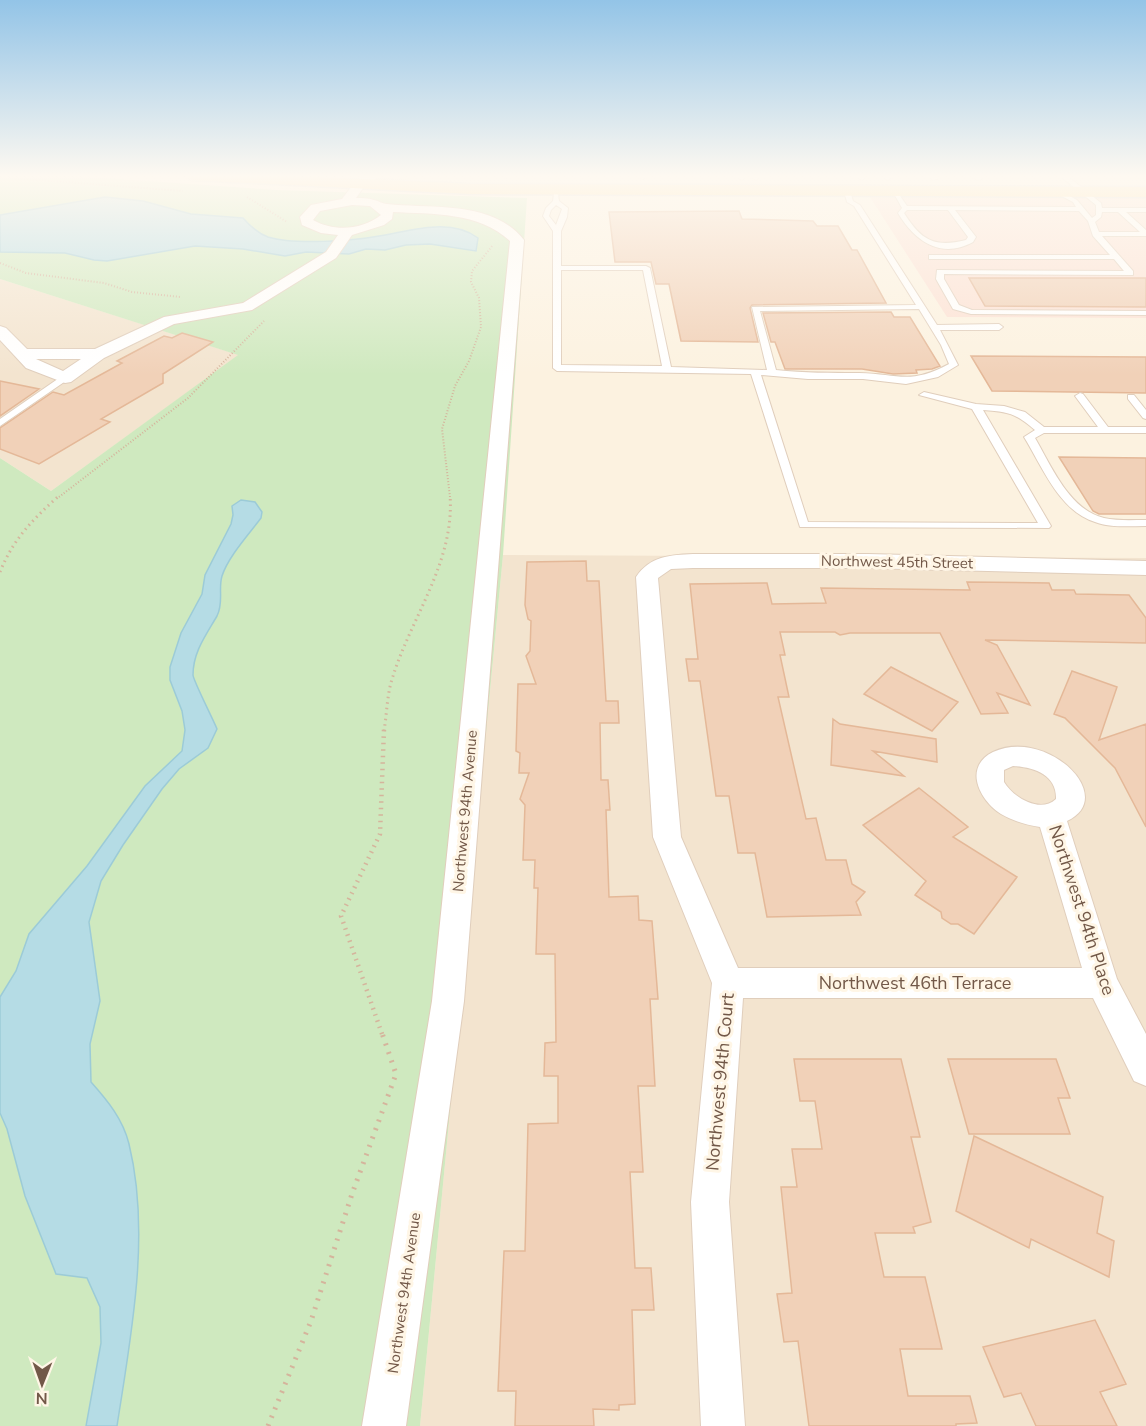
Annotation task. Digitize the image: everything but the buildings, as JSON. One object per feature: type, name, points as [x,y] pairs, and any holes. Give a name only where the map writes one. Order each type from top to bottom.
[{"type":"street","points":[[0,331],[32,364],[65,378],[99,354],[170,320],[247,307],[331,255],[341,242]]},
{"type":"street","name":"Northwest 94th Avenue","points":[[384,1426],[447,1001],[517,242]]},
{"type":"street","points":[[21,354],[99,354]]},
{"type":"street","name":"Northwest 45th Street","points":[[651,571],[664,563],[693,561],[868,561],[1146,568]]},
{"type":"street","name":"Northwest 94th Court","points":[[651,571],[647,577],[647,584],[667,837],[728,983],[710,1202],[723,1426]]},
{"type":"street","name":"Northwest 94th Place","points":[[1051,815],[1102,983],[1146,1069]]},
{"type":"street","name":"Northwest 46th Terrace","points":[[728,983],[1102,983]]},
{"type":"lane","points":[[556,242],[557,368],[755,371],[808,376],[863,376],[906,381],[934,375],[954,365],[934,328],[880,242]]},
{"type":"lane","points":[[969,242],[960,244],[928,243],[940,272],[940,279],[956,307],[961,310],[1146,313]]},
{"type":"lane","points":[[940,272],[1130,273],[1103,242]]},
{"type":"lane","points":[[932,256],[1117,257]]},
{"type":"lane","points":[[557,268],[646,268],[667,368]]},
{"type":"lane","points":[[772,373],[755,309],[922,308]]},
{"type":"lane","points":[[934,328],[999,327]]},
{"type":"lane","points":[[755,371],[804,525],[1045,526],[976,407]]},
{"type":"lane","points":[[0,423],[65,378]]},
{"type":"lane","points":[[924,395],[976,407],[1004,409],[1022,414],[1042,430]]},
{"type":"lane","points":[[1080,396],[1105,430]]},
{"type":"lane","points":[[1131,397],[1146,416]]},
{"type":"lane","points":[[1146,430],[1042,430],[1029,437],[1067,498],[1082,512],[1097,520],[1146,524]]},
{"type":"path","points":[[268,1426],[311,1321],[352,1194],[396,1074],[341,916],[380,834],[382,745],[392,678],[406,641],[437,575],[446,537],[450,499],[442,429],[455,386],[469,361],[481,327],[479,298],[471,282],[472,271],[496,242]]},
{"type":"path","points":[[0,263],[27,273],[104,283],[132,292],[172,298],[183,297]]},
{"type":"path","points":[[0,572],[8,551],[31,520],[82,477],[188,398],[271,315]]},
{"type":"shaded area","points":[[899,242],[1146,242],[1146,318],[947,317]]},
{"type":"shaded area","points":[[0,279],[239,355],[51,491],[0,458]]},
{"type":"shaded area","points":[[503,555],[1146,558],[1146,1426],[420,1426]]},
{"type":"green space","points":[[0,242],[524,242],[503,555],[420,1426],[0,1426],[0,458],[51,491],[238,355],[0,279]]},
{"type":"water","points":[[0,242],[477,242],[476,251],[430,244],[406,245],[385,250],[366,249],[349,254],[306,252],[285,256],[243,249],[195,246],[107,261],[65,253],[0,252]]},
{"type":"water","points":[[241,500],[255,502],[262,512],[261,518],[239,546],[225,569],[221,581],[219,611],[201,644],[195,659],[193,675],[217,729],[208,748],[179,769],[162,789],[123,845],[101,881],[89,922],[100,1001],[90,1044],[91,1082],[119,1118],[129,1144],[135,1178],[139,1249],[133,1321],[117,1426],[86,1426],[101,1343],[100,1307],[87,1278],[56,1274],[25,1196],[7,1129],[0,1113],[0,997],[16,971],[29,934],[87,866],[145,786],[182,751],[185,730],[182,711],[170,680],[170,667],[181,633],[202,594],[205,575],[231,524],[232,506]]}]
